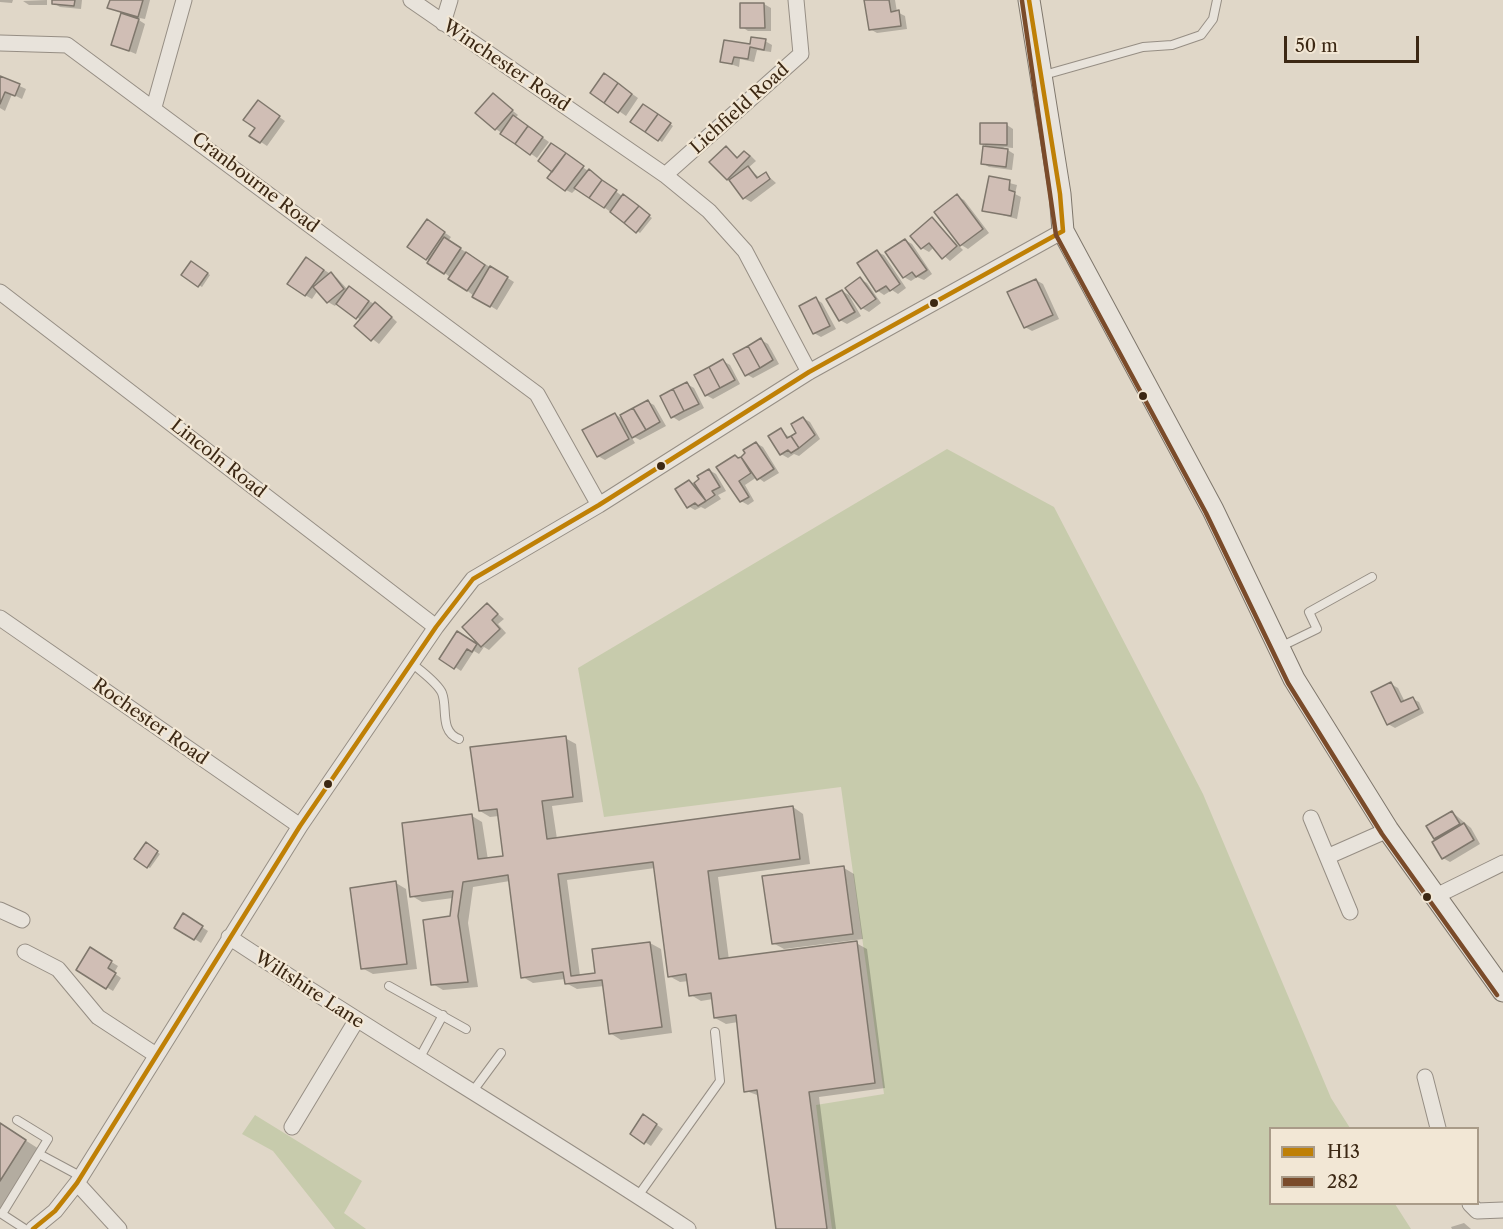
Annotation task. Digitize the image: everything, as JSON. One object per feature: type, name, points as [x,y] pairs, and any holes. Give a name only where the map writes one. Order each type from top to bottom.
[{"type":"main road","points":[[1029,0],[1060,194],[1063,231],[1213,510],[1294,679],[1388,830],[1503,990]]},
{"type":"street","points":[[154,107],[184,0]]},
{"type":"street","name":"Winchester Road","points":[[411,0],[665,175],[709,211],[745,251],[809,372]]},
{"type":"street","points":[[442,23],[450,0]]},
{"type":"street","name":"Lichfield Road","points":[[665,175],[801,54],[796,0]]},
{"type":"street","name":"Cranbourne Road","points":[[0,43],[67,45],[154,107],[537,394],[599,505]]},
{"type":"street","points":[[33,1229],[55,1211],[78,1180],[300,826],[436,627],[473,579],[599,505],[809,372],[1063,231]]},
{"type":"street","name":"Lincoln Road","points":[[0,292],[436,627]]},
{"type":"street","name":"Rochester Road","points":[[0,618],[300,826]]},
{"type":"street","points":[[1311,818],[1329,856],[1350,912]]},
{"type":"street","points":[[1329,856],[1388,830]]},
{"type":"street","points":[[1434,897],[1503,863]]},
{"type":"street","points":[[0,910],[22,920]]},
{"type":"street","name":"Wiltshire Lane","points":[[229,937],[356,1021],[473,1091],[688,1229]]},
{"type":"street","points":[[25,952],[58,969],[98,1017],[156,1056]]},
{"type":"street","points":[[292,1127],[356,1021]]},
{"type":"street","points":[[1425,1077],[1438,1127]]},
{"type":"street","points":[[78,1180],[119,1229]]},
{"type":"street","points":[[1472,1205],[1477,1212],[1503,1210]]},
{"type":"lane","points":[[1041,76],[1143,47],[1172,45],[1201,35],[1213,19],[1217,0]]},
{"type":"lane","points":[[1279,648],[1317,629],[1309,612],[1372,577]]},
{"type":"lane","points":[[412,663],[441,692],[448,730],[452,736],[459,739]]},
{"type":"lane","points":[[389,986],[466,1029]]},
{"type":"lane","points":[[419,1059],[443,1015]]},
{"type":"lane","points":[[638,1196],[720,1081],[715,1032]]},
{"type":"lane","points":[[473,1091],[501,1053]]},
{"type":"lane","points":[[17,1120],[48,1139],[2,1214],[25,1229]]},
{"type":"lane","points":[[39,1154],[78,1180]]},
{"type":"green space","points":[[947,449],[1054,507],[1203,794],[1331,1098],[1349,1127],[1269,1127],[1269,1205],[1396,1205],[1411,1229],[832,1229],[816,1105],[884,1094],[841,787],[604,817],[578,668]]},
{"type":"green space","points":[[255,1115],[362,1181],[344,1213],[366,1229],[335,1229],[273,1151],[242,1134]]},
{"type":"building","points":[[52,0],[75,0],[74,6],[52,4]]},
{"type":"building","points":[[110,0],[143,0],[138,17],[107,8]]},
{"type":"building","points":[[864,0],[889,0],[891,12],[899,10],[901,26],[869,30]]},
{"type":"building","points":[[740,3],[764,3],[765,28],[740,28]]},
{"type":"building","points":[[121,13],[139,19],[129,51],[111,45]]},
{"type":"building","points":[[751,37],[766,39],[764,50],[750,47],[748,59],[734,57],[732,64],[720,62],[724,40],[750,44]]},
{"type":"building","points":[[604,73],[618,83],[604,103],[590,93]]},
{"type":"building","points":[[0,76],[20,84],[15,96],[5,92],[0,104]]},
{"type":"building","points":[[618,83],[632,94],[618,113],[604,103]]},
{"type":"building","points":[[493,93],[513,110],[495,130],[475,113]]},
{"type":"building","points":[[258,100],[280,116],[260,143],[249,136],[255,128],[243,120]]},
{"type":"building","points":[[643,104],[658,114],[645,132],[630,122]]},
{"type":"building","points":[[658,114],[671,123],[658,141],[645,132]]},
{"type":"building","points":[[513,115],[528,126],[515,144],[500,134]]},
{"type":"building","points":[[980,123],[1007,123],[1007,145],[980,144]]},
{"type":"building","points":[[528,126],[543,137],[530,155],[515,144]]},
{"type":"building","points":[[551,143],[566,153],[552,172],[538,161]]},
{"type":"building","points":[[726,146],[737,158],[744,151],[750,156],[727,180],[709,162]]},
{"type":"building","points":[[983,146],[1008,149],[1006,167],[981,164]]},
{"type":"building","points":[[566,153],[584,166],[565,191],[547,178]]},
{"type":"building","points":[[748,166],[757,178],[766,172],[770,179],[743,199],[729,180]]},
{"type":"building","points":[[589,169],[602,180],[589,198],[574,188]]},
{"type":"building","points":[[989,176],[1010,180],[1009,190],[1015,192],[1011,216],[982,211]]},
{"type":"building","points":[[602,180],[617,190],[604,208],[589,198]]},
{"type":"building","points":[[623,194],[639,206],[624,223],[610,212]]},
{"type":"building","points":[[957,194],[983,229],[960,246],[934,212]]},
{"type":"building","points":[[639,206],[650,215],[636,233],[624,223]]},
{"type":"building","points":[[932,217],[957,246],[942,259],[929,243],[921,249],[910,236]]},
{"type":"building","points":[[427,219],[445,232],[426,260],[407,247]]},
{"type":"building","points":[[444,237],[461,248],[444,274],[427,263]]},
{"type":"building","points":[[905,239],[927,270],[916,277],[912,272],[903,278],[885,252]]},
{"type":"building","points":[[877,250],[900,284],[890,291],[886,286],[876,292],[857,263]]},
{"type":"building","points":[[466,252],[485,265],[467,291],[448,279]]},
{"type":"building","points":[[306,257],[324,270],[305,296],[287,284]]},
{"type":"building","points":[[191,261],[208,273],[198,287],[181,275]]},
{"type":"building","points":[[490,266],[508,277],[490,307],[472,297]]},
{"type":"building","points":[[331,272],[344,289],[327,303],[313,287]]},
{"type":"building","points":[[860,277],[876,299],[861,309],[845,288]]},
{"type":"building","points":[[1036,279],[1053,315],[1024,328],[1007,292]]},
{"type":"building","points":[[349,286],[369,301],[356,319],[336,304]]},
{"type":"building","points":[[842,290],[855,312],[839,321],[826,299]]},
{"type":"building","points":[[816,297],[830,326],[813,334],[799,306]]},
{"type":"building","points":[[375,302],[392,317],[371,341],[354,326]]},
{"type":"building","points":[[761,338],[773,360],[760,368],[748,346]]},
{"type":"building","points":[[748,346],[760,368],[745,376],[733,354]]},
{"type":"building","points":[[723,359],[735,380],[720,388],[709,367]]},
{"type":"building","points":[[709,367],[720,388],[705,396],[694,375]]},
{"type":"building","points":[[687,382],[699,404],[684,411],[673,389]]},
{"type":"building","points":[[673,389],[684,411],[671,418],[660,396]]},
{"type":"building","points":[[648,400],[660,422],[646,430],[633,408]]},
{"type":"building","points":[[633,408],[646,430],[632,438],[620,415]]},
{"type":"building","points":[[615,413],[629,439],[597,457],[582,430]]},
{"type":"building","points":[[803,417],[815,435],[799,448],[791,436],[796,433],[791,424]]},
{"type":"building","points":[[781,428],[787,438],[791,436],[799,448],[791,453],[788,450],[780,455],[768,436]]},
{"type":"building","points":[[756,442],[774,469],[757,480],[741,457],[745,453],[743,450]]},
{"type":"building","points":[[735,455],[738,458],[741,457],[751,473],[739,481],[749,497],[740,502],[716,467]]},
{"type":"building","points":[[709,469],[720,487],[712,491],[715,495],[706,501],[694,483],[699,479],[697,476]]},
{"type":"building","points":[[689,480],[706,501],[698,506],[695,503],[687,508],[675,489]]},
{"type":"building","points":[[487,603],[498,614],[492,620],[500,629],[481,647],[462,627]]},
{"type":"building","points":[[457,631],[477,644],[472,652],[467,649],[454,669],[439,659]]},
{"type":"building","points":[[1391,682],[1401,702],[1413,697],[1419,709],[1387,725],[1371,692]]},
{"type":"building","points":[[566,736],[573,797],[542,801],[547,839],[793,806],[800,859],[708,871],[719,959],[857,941],[875,1083],[809,1092],[827,1229],[776,1229],[757,1090],[744,1092],[736,1015],[714,1018],[711,993],[689,996],[686,974],[668,977],[653,862],[558,874],[571,976],[595,973],[592,949],[650,942],[662,1027],[609,1034],[602,980],[565,984],[563,972],[521,978],[508,875],[463,882],[458,916],[468,982],[431,985],[423,920],[450,916],[453,891],[410,897],[402,823],[472,814],[478,859],[503,856],[497,809],[479,811],[470,747]]},
{"type":"building","points":[[1452,811],[1460,824],[1434,839],[1426,826]]},
{"type":"building","points":[[1464,823],[1474,840],[1442,859],[1432,842]]},
{"type":"building","points":[[146,842],[158,851],[147,868],[134,859]]},
{"type":"building","points":[[844,866],[853,934],[772,944],[762,876]]},
{"type":"building","points":[[396,881],[407,964],[361,969],[350,888]]},
{"type":"building","points":[[183,913],[203,926],[194,940],[174,928]]},
{"type":"building","points":[[90,947],[112,961],[108,968],[116,973],[106,989],[76,970]]},
{"type":"building","points":[[643,1114],[657,1124],[644,1144],[630,1134]]},
{"type":"building","points":[[0,1123],[26,1140],[0,1181]]},
{"type":"transit line","name":"H13","points":[[1029,0],[1060,194],[1063,231]]},
{"type":"transit line","name":"282","points":[[1022,1],[1056,235],[1206,513],[1288,683],[1382,834],[1497,995]]},
{"type":"transit line","name":"H13","points":[[33,1229],[55,1211],[77,1183],[300,826],[436,627],[473,579],[599,505],[809,372],[1063,231]]}]
